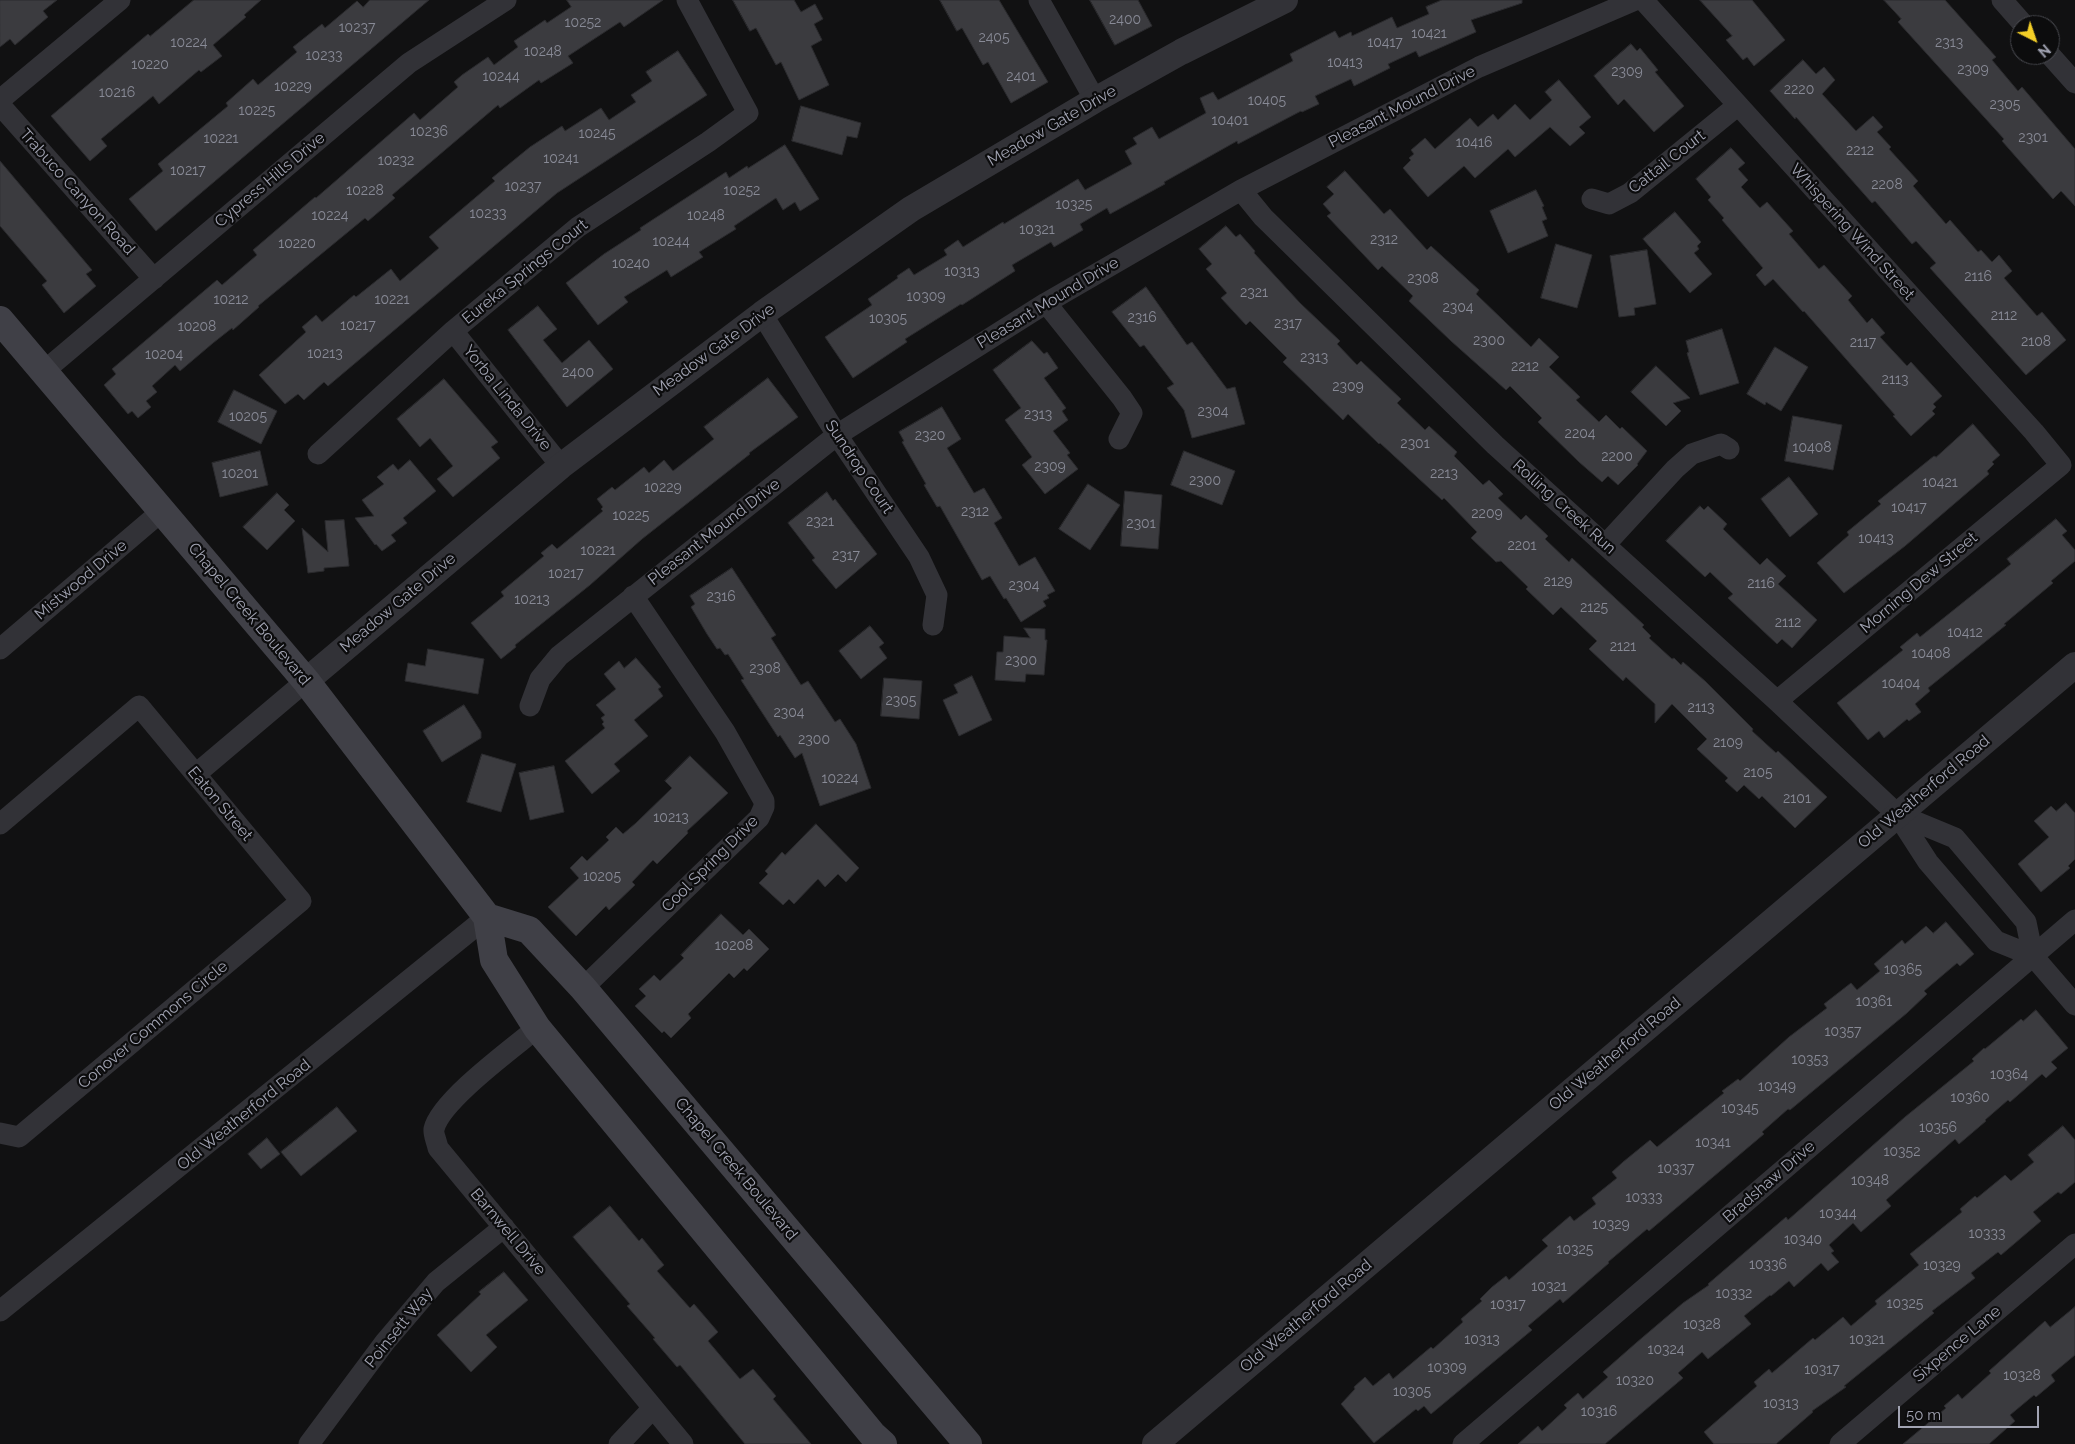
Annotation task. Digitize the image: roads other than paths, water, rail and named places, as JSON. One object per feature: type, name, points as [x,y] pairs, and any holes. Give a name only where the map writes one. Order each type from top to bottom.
[{"type":"main road","name":"Chapel Creek Boulevard","points":[[0,320],[306,681],[487,917],[494,960],[537,1028],[872,1434],[883,1444]]},
{"type":"main road","name":"Chapel Creek Boulevard","points":[[487,917],[529,930],[583,988],[968,1444]]},
{"type":"street","points":[[0,100],[120,0]]},
{"type":"street","name":"Cypress Hills Drive","points":[[43,372],[409,63],[506,0]]},
{"type":"street","name":"Eureka Springs Court","points":[[318,454],[453,331],[578,227],[708,142],[748,113],[688,0]]},
{"type":"street","points":[[1039,0],[1095,100]]},
{"type":"street","name":"Meadow Gate Drive","points":[[196,774],[561,466],[664,386],[762,314],[911,209],[1095,100],[1181,52],[1285,0]]},
{"type":"street","name":"Pleasant Mound Drive","points":[[530,706],[540,679],[559,656],[837,435],[1046,303],[1240,190],[1479,67],[1635,0]]},
{"type":"street","name":"Whispering Wind Street","points":[[1643,0],[2034,432],[2061,465]]},
{"type":"street","points":[[2002,0],[2015,15]]},
{"type":"street","points":[[2059,65],[2075,83]]},
{"type":"street","name":"Trabuco Canyon Road","points":[[0,105],[154,279]]},
{"type":"street","name":"Cattail Court","points":[[1592,199],[1609,204],[1630,193],[1737,106]]},
{"type":"street","name":"Rolling Creek Run","points":[[1240,190],[1263,217],[1502,451],[1777,701],[1897,814]]},
{"type":"street","points":[[1046,303],[1132,413],[1119,440]]},
{"type":"street","name":"Sundrop Court","points":[[762,314],[837,435],[919,556],[937,595],[934,625]]},
{"type":"street","name":"Yorba Linda Drive","points":[[453,331],[561,466]]},
{"type":"street","points":[[1606,544],[1674,469],[1692,454],[1721,444],[1729,449]]},
{"type":"street","name":"Morning Dew Street","points":[[1777,701],[2061,465]]},
{"type":"street","name":"Mistwood Drive","points":[[0,649],[162,511]]},
{"type":"street","name":"Cool Spring Drive","points":[[583,988],[759,818],[764,807],[764,801],[725,732],[633,596]]},
{"type":"street","name":"Old Weatherford Road","points":[[1155,1444],[2075,665]]},
{"type":"street","name":"Eaton Street","points":[[0,824],[139,706],[301,901]]},
{"type":"street","points":[[1897,814],[1928,862],[1996,941],[2032,956],[2075,1005]]},
{"type":"street","points":[[1897,814],[1956,838],[2026,922],[2032,956]]},
{"type":"street","name":"Conover Commons Circle","points":[[0,1133],[19,1137],[301,901]]},
{"type":"street","name":"Old Weatherford Road","points":[[0,1311],[487,917]]},
{"type":"street","name":"Bradshaw Drive","points":[[1463,1444],[2075,920]]},
{"type":"street","name":"Barnwell Drive","points":[[537,1028],[453,1099],[439,1116],[433,1131],[438,1148],[683,1444]]},
{"type":"street","name":"Poinsett Way","points":[[309,1444],[385,1342],[436,1282],[504,1227]]},
{"type":"street","name":"Sixpence Lane","points":[[1840,1444],[2075,1244]]},
{"type":"street","points":[[619,1444],[654,1408]]}]
